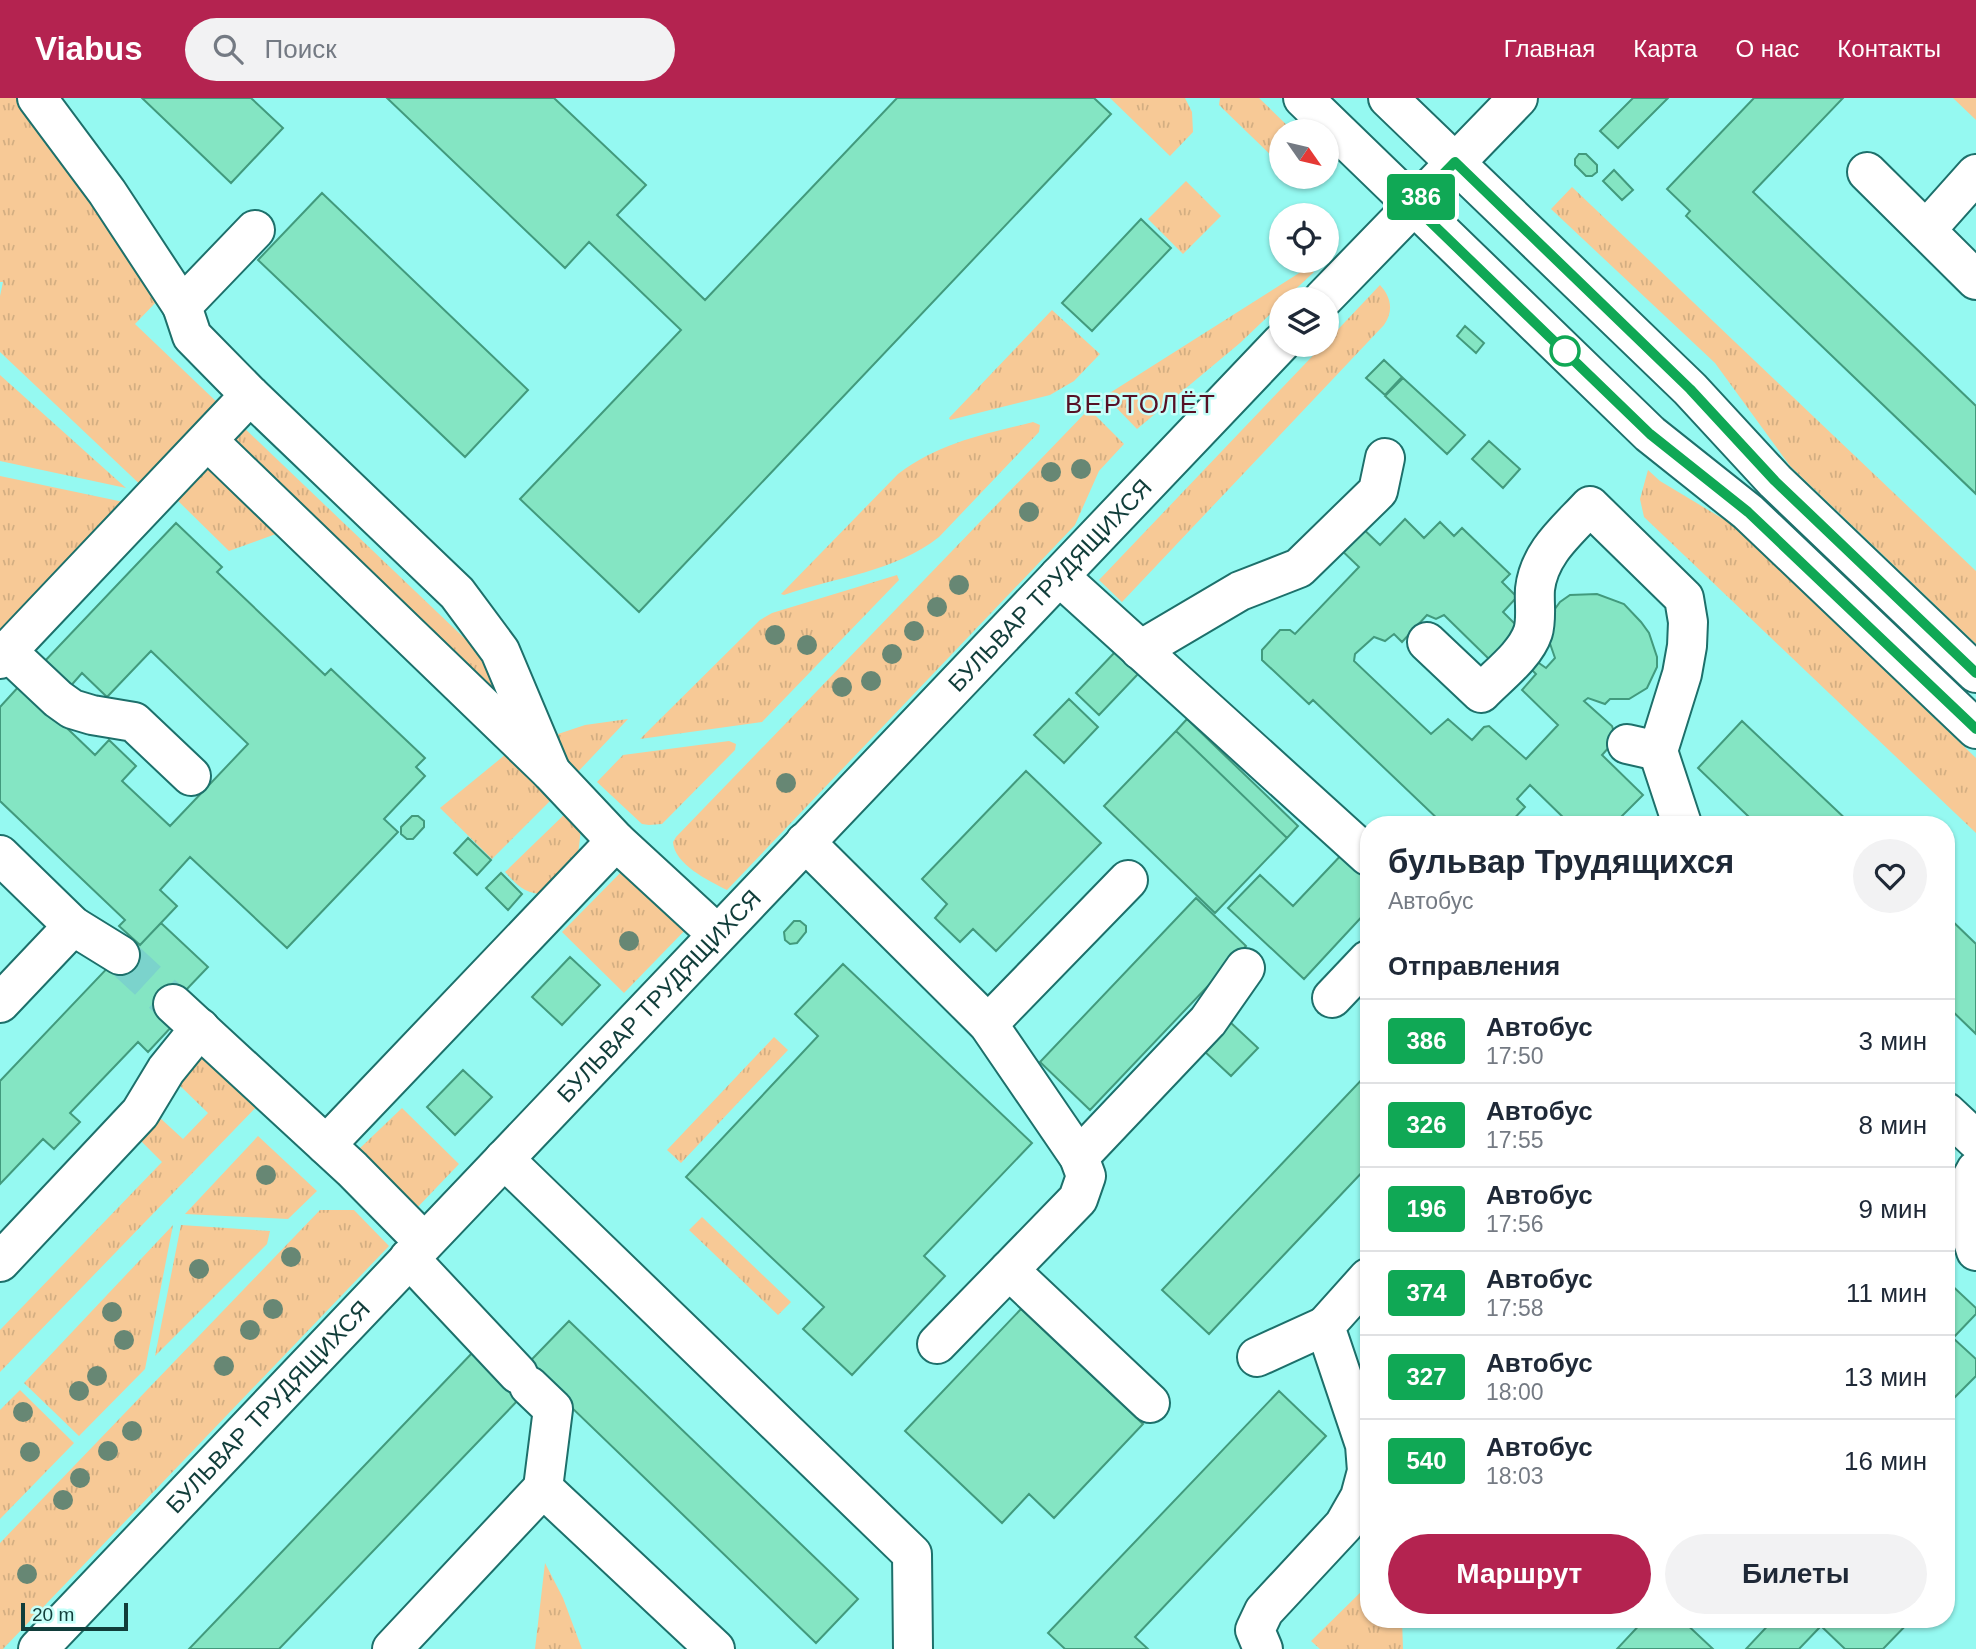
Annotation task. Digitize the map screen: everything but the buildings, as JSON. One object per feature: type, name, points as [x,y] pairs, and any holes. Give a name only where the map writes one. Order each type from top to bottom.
[{"type":"street","points":[[37,98],[107,192],[182,306],[192,335],[250,395],[457,593],[500,651],[551,772]]},
{"type":"street","points":[[1304,98],[1650,434],[1748,512],[1976,729]]},
{"type":"street","points":[[1388,98],[1680,379],[1775,481],[1976,673]]},
{"type":"street","points":[[1334,287],[1518,98]]},
{"type":"street","points":[[1867,172],[1976,280]]},
{"type":"street","points":[[1926,230],[1976,174]]},
{"type":"street","points":[[182,306],[255,230]]},
{"type":"street","name":"БУЛЬВАР ТРУДЯЩИХСЯ","points":[[38,1649],[1269,356]]},
{"type":"street","points":[[191,776],[134,722],[72,709],[4,655],[250,395]]},
{"type":"street","points":[[208,442],[551,772],[616,841],[717,934]]},
{"type":"street","points":[[1140,650],[1240,591],[1299,568],[1378,491],[1384,458]]},
{"type":"street","points":[[1427,642],[1481,693],[1522,650],[1533,632],[1535,589],[1540,566],[1550,549],[1590,506],[1684,598],[1688,622],[1682,674],[1642,748],[1678,816]]},
{"type":"street","points":[[1059,576],[1360,849]]},
{"type":"street","points":[[326,1145],[616,841]]},
{"type":"street","points":[[806,842],[988,1024],[1079,1157],[1086,1176],[1078,1199],[937,1344]]},
{"type":"street","points":[[3,865],[73,926],[120,955]]},
{"type":"street","points":[[988,1024],[1128,880]]},
{"type":"street","points":[[0,1003],[73,926]]},
{"type":"street","points":[[1079,1157],[1209,1021],[1245,968]]},
{"type":"street","points":[[1332,998],[1360,968]]},
{"type":"street","points":[[0,1262],[140,1113],[166,1070],[187,1016],[326,1145],[417,1250],[523,1380],[553,1409],[543,1488],[392,1649]]},
{"type":"street","points":[[1955,1120],[1976,1140]]},
{"type":"street","points":[[504,1159],[912,1554],[914,1649]]},
{"type":"street","points":[[1976,1170],[1970,1180],[1966,1203],[1969,1230],[1976,1251]]},
{"type":"street","points":[[1009,1270],[1150,1403]]},
{"type":"street","points":[[1257,1357],[1325,1326],[1360,1287]]},
{"type":"street","points":[[1325,1326],[1360,1430]]},
{"type":"street","points":[[543,1488],[715,1649]]},
{"type":"street","points":[[1264,1649],[1255,1630],[1264,1611],[1344,1525],[1360,1497]]},
{"type":"green space","points":[[0,98],[19,98],[159,299],[135,324],[222,407],[147,491],[0,352],[0,296],[3,282],[0,282]]},
{"type":"green space","points":[[1110,98],[1185,98],[1192,112],[1193,132],[1170,156]]},
{"type":"green space","points":[[1220,98],[1259,98],[1281,119],[1269,119],[1269,153],[1219,105]]},
{"type":"green space","points":[[1953,98],[1976,98],[1976,120]]},
{"type":"green space","points":[[1186,181],[1221,216],[1183,254],[1148,219]]},
{"type":"green space","points":[[1572,187],[1976,571],[1976,644],[1790,466],[1715,363],[1551,209]]},
{"type":"green space","points":[[1299,273],[1313,273],[1298,287],[1277,287]]},
{"type":"green space","points":[[1380,285],[1390,304],[1384,325],[1122,602],[1099,580],[1312,357],[1339,357],[1339,328]]},
{"type":"green space","points":[[1269,292],[1269,315],[1137,429],[1105,396]]},
{"type":"green space","points":[[1052,310],[1100,354],[1074,381],[1050,395],[950,420],[949,418]]},
{"type":"green space","points":[[0,375],[126,488],[0,461]]},
{"type":"green space","points":[[1089,409],[1124,444],[1099,471],[1075,525],[727,890],[702,877],[679,858],[673,842],[676,837]]},
{"type":"green space","points":[[1033,422],[1040,425],[1039,432],[939,537],[922,549],[884,566],[781,594],[898,474],[914,463],[946,447]]},
{"type":"green space","points":[[239,423],[481,654],[513,719],[234,441]]},
{"type":"green space","points":[[208,467],[284,531],[229,551],[171,494]]},
{"type":"green space","points":[[1648,470],[1660,481],[1730,523],[1976,758],[1976,833],[1644,517],[1640,499]]},
{"type":"green space","points":[[0,476],[133,504],[0,644]]},
{"type":"green space","points":[[897,575],[899,580],[762,722],[640,739],[760,620],[772,613]]},
{"type":"green space","points":[[628,719],[574,776],[552,736],[585,725]]},
{"type":"green space","points":[[729,741],[736,744],[735,750],[662,824],[642,824],[597,782],[623,755]]},
{"type":"green space","points":[[511,750],[557,794],[492,859],[440,808]]},
{"type":"green space","points":[[571,808],[581,830],[578,854],[539,894],[516,884],[505,872]]},
{"type":"green space","points":[[628,865],[692,923],[624,993],[562,932]]},
{"type":"green space","points":[[774,1037],[788,1050],[681,1163],[667,1150]]},
{"type":"green space","points":[[200,1056],[213,1058],[262,1101],[0,1372],[0,1330],[162,1162],[139,1139],[159,1117],[183,1139],[208,1113],[171,1077]]},
{"type":"green space","points":[[402,1108],[459,1164],[414,1211],[357,1151]]},
{"type":"green space","points":[[258,1136],[317,1191],[288,1219],[185,1214]]},
{"type":"green space","points":[[320,1210],[354,1210],[389,1246],[3,1649],[0,1649],[0,1543]]},
{"type":"green space","points":[[702,1217],[791,1302],[778,1315],[689,1230]]},
{"type":"green space","points":[[173,1225],[145,1369],[79,1436],[24,1383]]},
{"type":"green space","points":[[181,1225],[270,1231],[267,1244],[155,1356]]},
{"type":"green space","points":[[20,1390],[74,1443],[0,1519],[0,1410]]},
{"type":"green space","points":[[545,1563],[563,1598],[582,1649],[535,1649]]},
{"type":"green space","points":[[1360,1593],[1360,1628],[1402,1628],[1403,1649],[1320,1649],[1311,1641]]},
{"type":"tunnel","points":[[120,955],[173,1004]]},
{"type":"bus line","name":"386","points":[[1976,673],[1775,481],[1690,389],[1455,162],[1413,205],[1650,434],[1748,512],[1976,729]]},
{"type":"district","name":"ВЕРТОЛЁТ","points":[[1141,404]]}]
